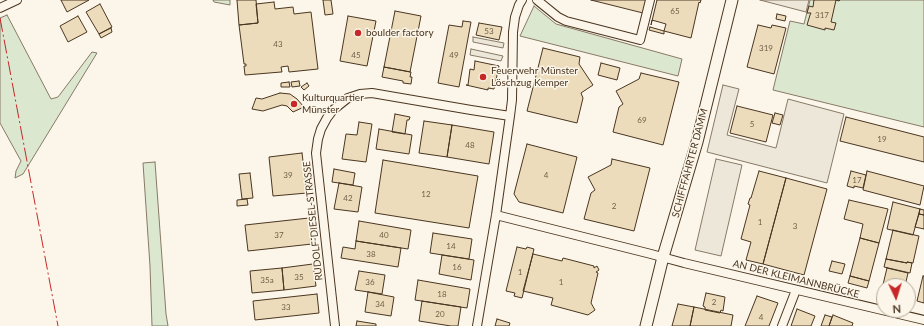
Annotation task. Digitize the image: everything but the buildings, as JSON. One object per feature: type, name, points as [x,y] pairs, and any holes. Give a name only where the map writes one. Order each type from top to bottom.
[{"type":"main road","name":"SCHIFFFAHRTER DAMM","points":[[646,326],[663,257],[697,142],[732,0]]},
{"type":"street","points":[[0,8],[17,0]]},
{"type":"street","points":[[477,326],[496,215],[512,100],[513,32],[515,17],[522,0]]},
{"type":"street","points":[[537,0],[558,17],[566,21],[640,40],[650,0]]},
{"type":"street","name":"RUDOLF-DIESEL-STRASSE","points":[[335,326],[316,153],[321,129],[333,110],[348,98],[360,94],[372,93],[510,116]]},
{"type":"street","points":[[496,215],[663,257]]},
{"type":"street","name":"AN DER KLEIMANNBRÜCKE","points":[[663,257],[924,320]]},
{"type":"street","points":[[782,326],[796,290]]},
{"type":"green space","points":[[213,0],[230,0],[230,5],[214,2]]},
{"type":"green space","points":[[810,0],[924,0],[924,127],[773,90],[790,21],[804,24]]},
{"type":"green space","points":[[534,6],[556,24],[682,59],[678,76],[520,36]]},
{"type":"green space","points":[[7,15],[51,99],[58,97],[92,52],[97,53],[23,174],[15,178],[16,171],[21,161],[0,123],[0,18]]},
{"type":"green space","points":[[155,162],[168,326],[152,326],[150,266],[143,163]]},
{"type":"shaded area","points":[[760,0],[809,0],[806,12]]},
{"type":"shaded area","points":[[473,37],[504,43],[503,48],[473,42]]},
{"type":"shaded area","points":[[471,49],[503,56],[501,61],[470,55]]},
{"type":"shaded area","points":[[723,85],[739,89],[727,135],[776,148],[788,99],[844,114],[827,183],[707,152]]},
{"type":"shaded area","points":[[716,159],[742,165],[721,256],[695,250]]},
{"type":"power","points":[[0,18],[58,326]]},
{"type":"place","name":"boulder factory","points":[[358,33]]},
{"type":"place","name":"Feuerwehr Münster Löschzug Kemper","points":[[483,77]]},
{"type":"place","name":"Kulturquartier Münster","points":[[294,104]]}]
